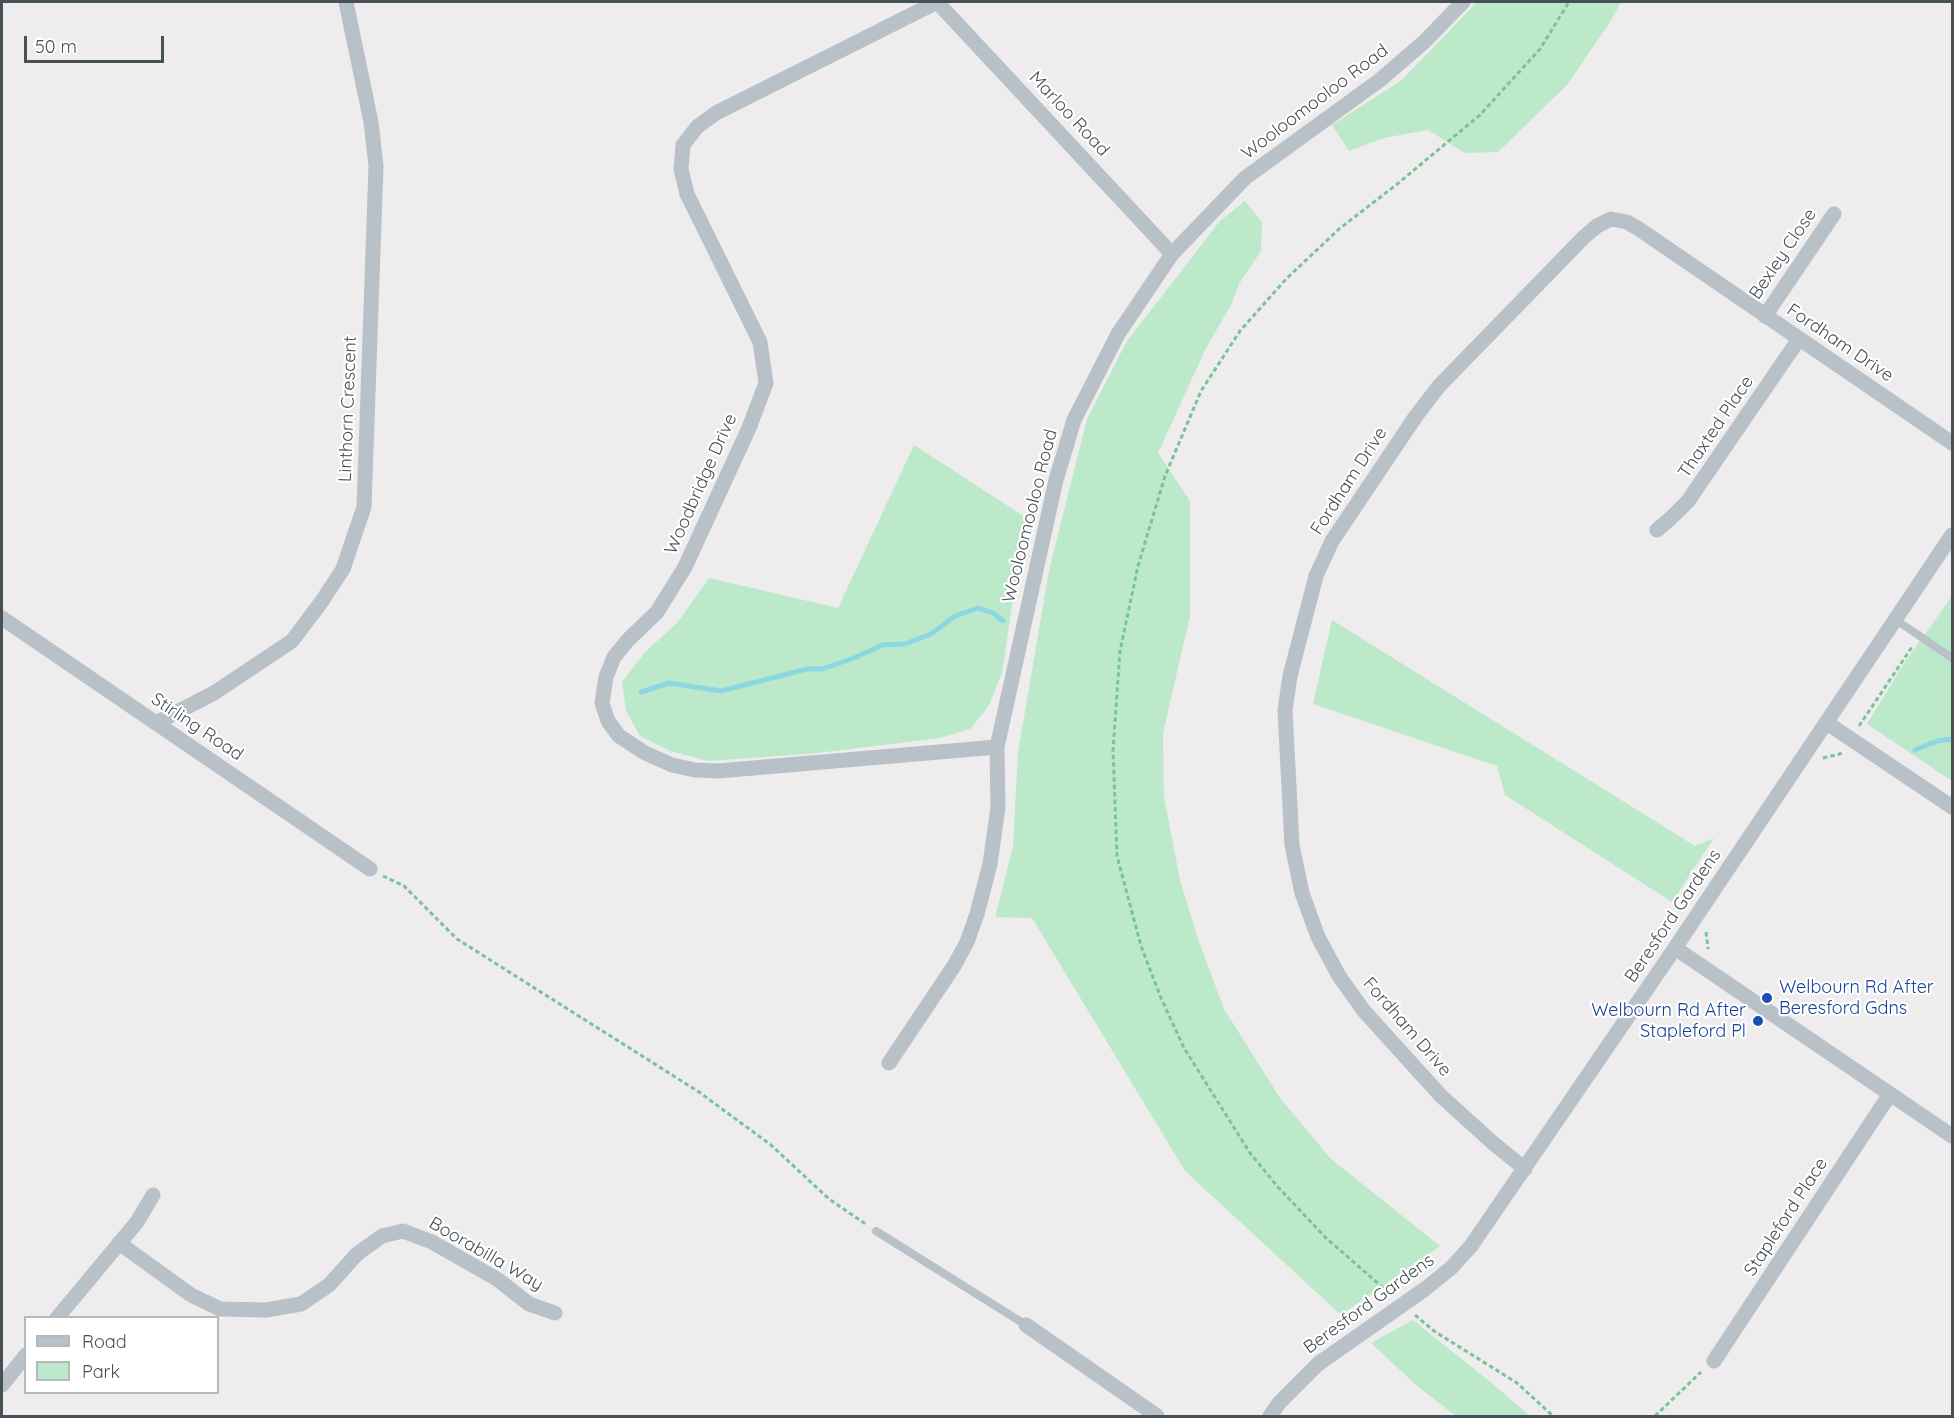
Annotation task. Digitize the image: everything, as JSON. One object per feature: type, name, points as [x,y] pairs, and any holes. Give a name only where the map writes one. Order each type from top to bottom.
[{"type":"street","name":"Linthorn Crescent","points":[[156,723],[214,693],[292,641],[343,569],[364,507],[376,166],[371,122],[346,2]]},
{"type":"street","name":"Marloo Road","points":[[937,2],[1172,254]]},
{"type":"street","name":"Woodbridge Drive","points":[[937,2],[716,113],[697,127],[683,145],[681,169],[687,194],[760,342],[766,383],[749,428],[685,567],[657,612],[627,640],[614,657],[606,676],[602,703],[608,721],[619,736],[645,753],[672,765],[695,770],[718,771],[997,747]]},
{"type":"street","name":"Wooloomooloo Road","points":[[890,1063],[954,966],[967,942],[977,914],[990,864],[998,807],[997,747],[1056,480],[1074,420],[1118,334],[1172,254],[1245,178],[1380,80],[1424,42],[1463,2]]},
{"type":"street","name":"Bexley Close","points":[[1765,316],[1834,214]]},
{"type":"street","name":"Fordham Drive","points":[[1525,1169],[1442,1096],[1364,1011],[1339,976],[1314,926],[1302,893],[1293,845],[1285,710],[1290,676],[1316,576],[1332,541],[1416,416],[1439,386],[1597,226],[1611,219],[1627,222],[1953,443]]},
{"type":"street","name":"Thaxted Place","points":[[1657,530],[1688,501],[1799,339]]},
{"type":"street","name":"Beresford Gardens","points":[[1270,1416],[1279,1403],[1318,1364],[1425,1289],[1451,1268],[1471,1246],[1953,535]]},
{"type":"street","name":"Stirling Road","points":[[2,618],[370,869]]},
{"type":"street","points":[[1827,723],[1953,807]]},
{"type":"street","points":[[1675,948],[1953,1136]]},
{"type":"street","name":"Stapleford Place","points":[[1714,1361],[1890,1094]]},
{"type":"street","points":[[58,1316],[137,1222],[153,1195]]},
{"type":"street","name":"Boorabilla Way","points":[[118,1243],[191,1295],[220,1309],[266,1310],[301,1304],[329,1285],[357,1254],[382,1236],[403,1232],[432,1242],[497,1279],[529,1304],[555,1313]]},
{"type":"street","points":[[1026,1325],[1157,1416]]},
{"type":"street","points":[[2,1384],[24,1357]]},
{"type":"lane","points":[[1896,620],[1953,658]]},
{"type":"lane","points":[[876,1231],[1026,1325]]},
{"type":"path","points":[[1821,760],[1827,756],[1840,754],[1919,636]]},
{"type":"path","points":[[370,869],[404,886],[457,939],[699,1092],[771,1145],[829,1199],[876,1231]]},
{"type":"path","points":[[1709,924],[1706,941],[1711,954]]},
{"type":"path","points":[[1655,1416],[1714,1361]]},
{"type":"green space","points":[[1477,2],[1621,2],[1567,85],[1498,152],[1465,153],[1428,130],[1384,138],[1349,151],[1332,125],[1402,80]]},
{"type":"green space","points":[[1245,201],[1262,222],[1261,251],[1239,284],[1231,305],[1206,348],[1158,453],[1190,501],[1190,616],[1163,733],[1164,797],[1180,880],[1198,939],[1224,1009],[1280,1098],[1331,1159],[1440,1246],[1341,1315],[1185,1171],[1032,918],[995,917],[1013,846],[1018,752],[1049,571],[1087,419],[1127,341],[1220,221]]},
{"type":"green space","points":[[914,445],[1025,517],[1002,673],[988,707],[970,729],[940,738],[818,753],[708,761],[670,751],[640,736],[626,711],[622,682],[645,652],[677,623],[709,578],[838,608]]},
{"type":"green space","points":[[1952,596],[1952,781],[1867,724],[1903,665]]},
{"type":"green space","points":[[1332,620],[1695,846],[1714,838],[1672,902],[1505,795],[1497,766],[1313,704]]},
{"type":"green space","points":[[1413,1320],[1530,1416],[1456,1416],[1417,1386],[1371,1343]]},
{"type":"waterway","points":[[641,692],[669,683],[721,691],[807,669],[822,669],[882,645],[905,644],[931,634],[955,616],[978,608],[993,613],[1003,621]]},
{"type":"waterway","points":[[1915,750],[1937,741],[1952,739]]},
{"type":"place","name":"Welbourn Rd After Beresford Gdns","points":[[1767,998]]},
{"type":"place","name":"Welbourn Rd After Stapleford Pl","points":[[1758,1021]]}]
